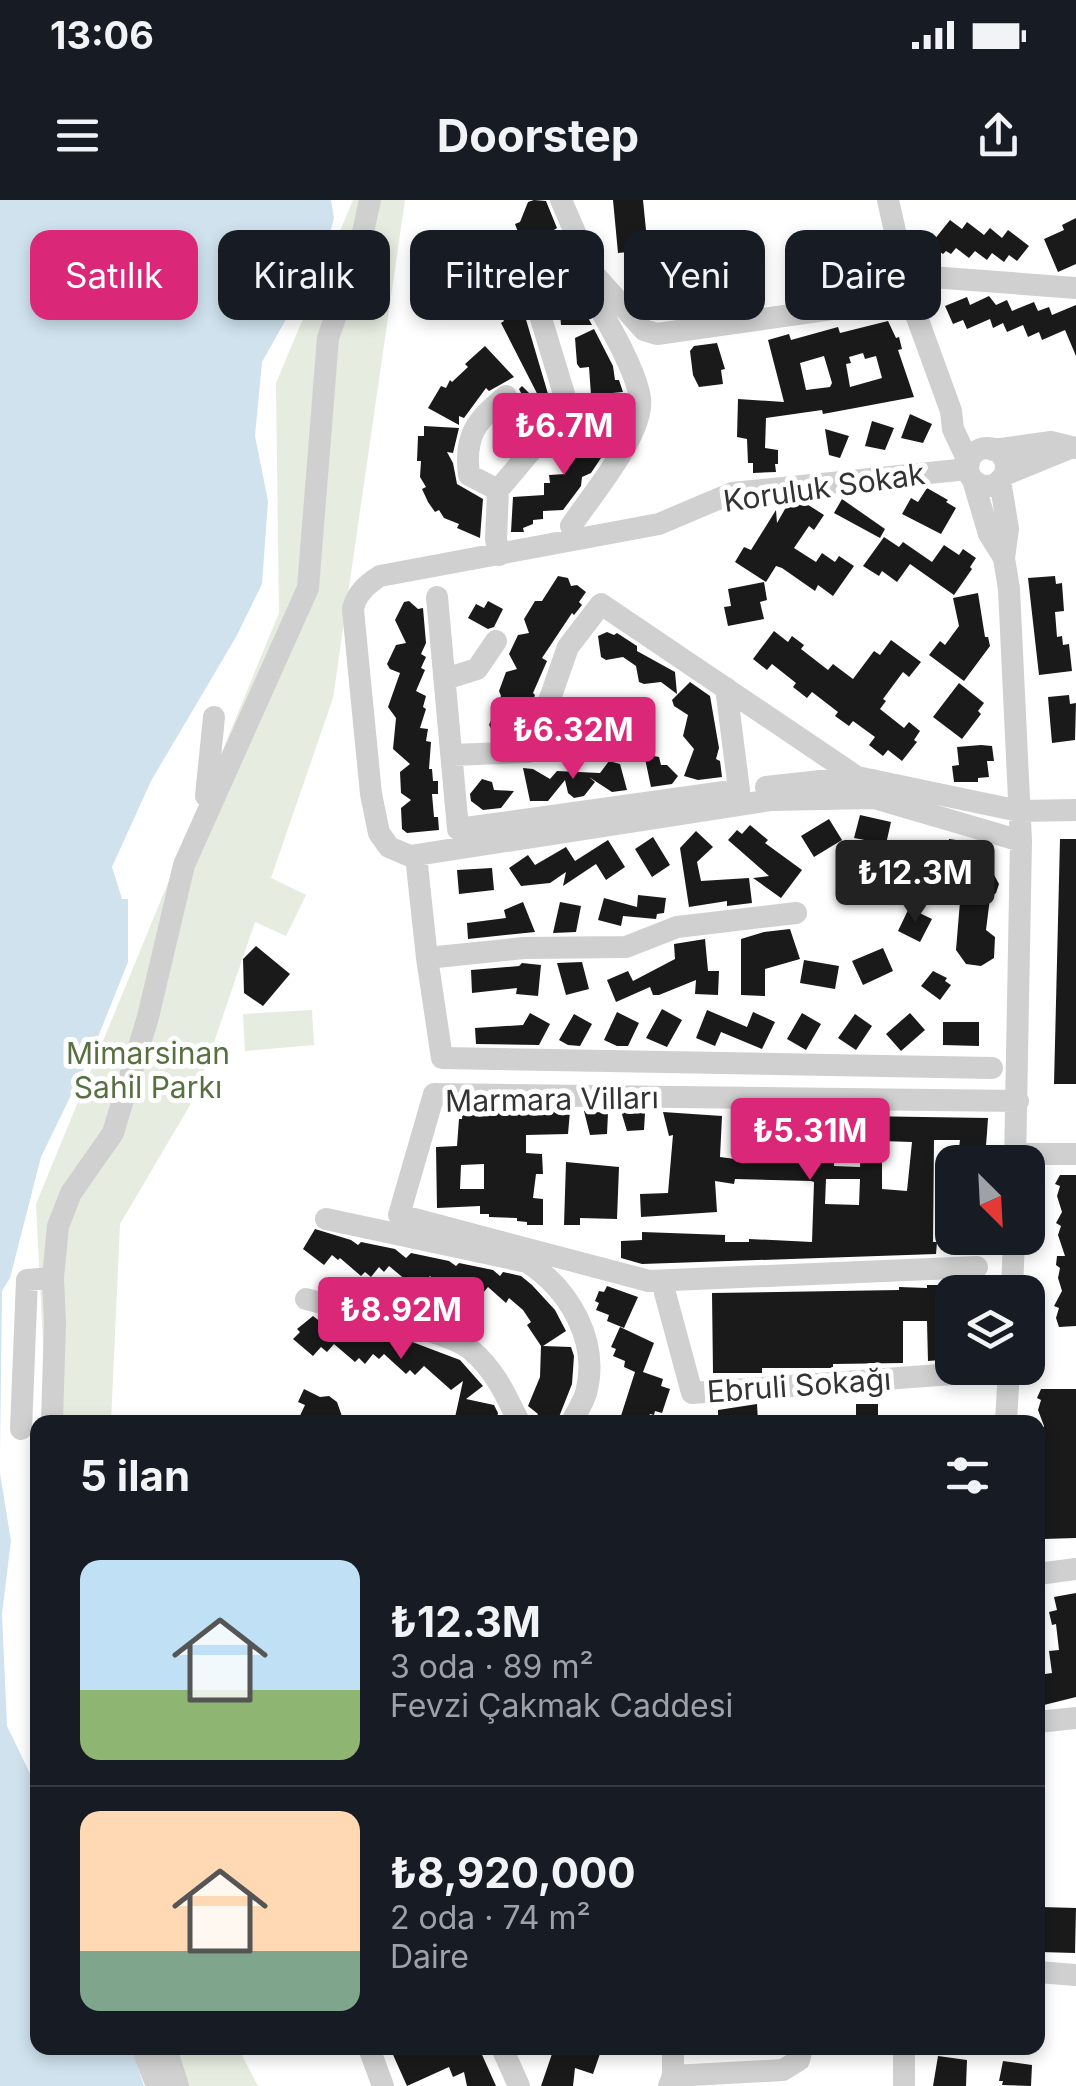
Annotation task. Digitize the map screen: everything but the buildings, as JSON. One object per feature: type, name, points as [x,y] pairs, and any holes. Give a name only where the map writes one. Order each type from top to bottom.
[{"type":"street","points":[[52,1415],[53,1278],[58,1226],[72,1192],[113,1133],[148,1016],[184,865],[308,588],[328,338],[360,246],[370,200]]},
{"type":"street","points":[[562,200],[592,272],[644,330],[669,334],[785,311]]},
{"type":"street","points":[[888,200],[895,230]]},
{"type":"street","points":[[941,286],[1076,288]]},
{"type":"street","points":[[499,555],[498,490],[568,406],[542,320]]},
{"type":"street","points":[[571,526],[635,430],[640,407],[634,381],[604,320]]},
{"type":"street","points":[[920,320],[954,429],[978,462],[989,534],[1004,558]]},
{"type":"street","points":[[498,490],[469,475],[466,453],[477,420],[506,396]]},
{"type":"street","points":[[526,456],[540,451],[583,410],[640,407]]},
{"type":"street","name":"Koruluk Sokak","points":[[416,856],[396,851],[379,833],[371,794],[352,610],[368,584],[380,576],[660,524],[732,494],[978,462],[1051,442],[1073,448]]},
{"type":"street","points":[[1002,478],[1073,448]]},
{"type":"street","points":[[978,462],[1002,457],[1008,529],[1004,558],[1009,589],[1020,810],[1016,1145]]},
{"type":"street","points":[[437,597],[458,829],[857,776],[1020,810],[1076,810]]},
{"type":"street","points":[[452,756],[528,752],[568,647],[601,604],[857,776]]},
{"type":"street","points":[[446,706],[496,640]]},
{"type":"street","points":[[445,679],[477,669]]},
{"type":"street","points":[[726,688],[739,790]]},
{"type":"street","points":[[204,819],[214,717]]},
{"type":"street","points":[[992,1068],[442,1058],[426,958],[416,856],[771,800],[874,798],[1020,841]]},
{"type":"street","points":[[426,958],[524,948],[626,946],[677,928],[796,913]]},
{"type":"street","name":"Marmara Vilları","points":[[977,1267],[649,1281],[399,1214],[434,1094],[1018,1101]]},
{"type":"street","points":[[1045,1156],[1076,1154]]},
{"type":"street","points":[[326,1220],[527,1262],[544,1274],[560,1289],[582,1323],[586,1393],[575,1415]]},
{"type":"street","points":[[21,1429],[27,1280],[53,1278]]},
{"type":"street","name":"Ebruli Sokağı","points":[[665,1293],[692,1392],[935,1374]]},
{"type":"street","points":[[306,1299],[429,1332],[466,1346],[501,1384],[516,1415]]},
{"type":"street","points":[[1006,1415],[1007,1385]]},
{"type":"street","points":[[1045,1573],[1076,1568]]},
{"type":"street","points":[[1045,1721],[1076,1718]]},
{"type":"street","points":[[1045,1973],[1076,1975]]},
{"type":"street","points":[[147,2055],[168,2085]]},
{"type":"street","points":[[166,2055],[168,2085]]},
{"type":"street","points":[[372,2055],[384,2086]]},
{"type":"street","points":[[505,2055],[519,2086]]},
{"type":"street","points":[[673,2055],[671,2081],[783,2070],[800,2055]]},
{"type":"street","points":[[904,2055],[904,2086]]},
{"type":"green space","name":"Mimarsinan Sahil Parkı","points":[[353,200],[405,200],[390,304],[390,230],[340,230]]},
{"type":"green space","name":"Mimarsinan Sahil Parkı","points":[[303,320],[388,320],[333,698],[271,878],[306,895],[286,936],[255,922],[196,1095],[120,1224],[111,1415],[47,1415],[36,1204],[279,613],[276,383]]},
{"type":"green space","points":[[312,1010],[314,1045],[245,1051],[243,1014]]},
{"type":"green space","points":[[175,2055],[242,2055],[258,2086],[184,2086]]},
{"type":"water","points":[[0,200],[331,200],[334,218],[331,230],[218,230],[218,320],[286,320],[262,362],[255,436],[268,501],[262,584],[236,637],[151,781],[112,867],[122,899],[128,899],[128,962],[92,1052],[41,1157],[10,1278],[2,1291],[0,1452]]},
{"type":"water","points":[[0,1473],[11,1541],[2,1614],[7,1726],[30,1774],[30,2055],[134,2055],[144,2086],[0,2086]]}]
